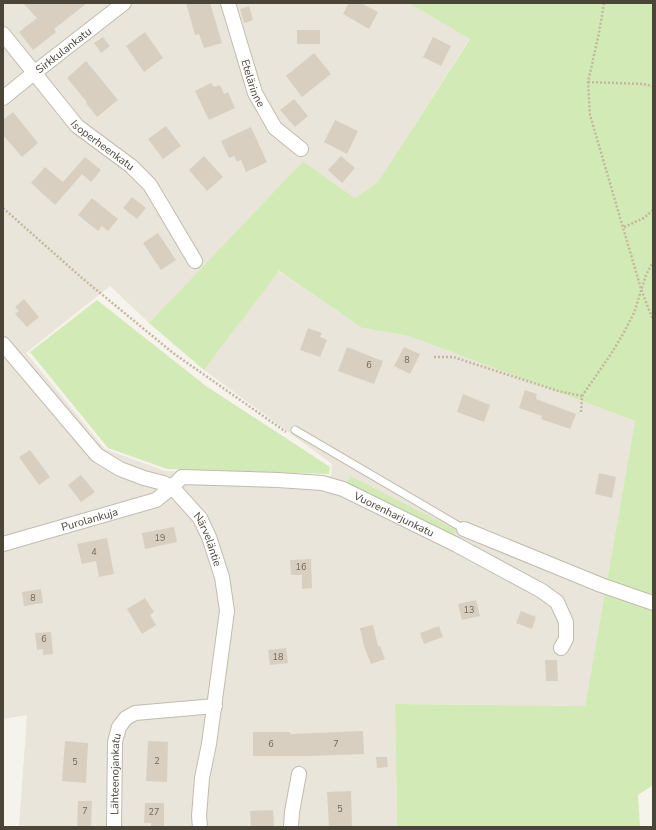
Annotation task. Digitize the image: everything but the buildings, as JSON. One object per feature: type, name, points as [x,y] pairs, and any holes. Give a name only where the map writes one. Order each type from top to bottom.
[{"type":"street","name":"Sirkkulankatu","points":[[3,98],[124,3]]},
{"type":"street","name":"Etelärinne","points":[[228,3],[255,94],[275,128],[301,149]]},
{"type":"street","name":"Isoperheenkatu","points":[[3,34],[77,126],[131,166],[150,186],[195,261]]},
{"type":"street","name":"Närveläntie","points":[[3,344],[97,455],[120,469],[144,478],[163,482],[172,487],[200,518],[209,537],[222,577],[227,611],[209,744],[202,778],[200,827]]},
{"type":"street","name":"Vuorenharjunkatu","points":[[172,487],[182,477],[278,480],[322,484],[343,489],[457,545],[542,591],[557,602],[566,622],[566,639],[561,648]]},
{"type":"street","name":"Purolankuja","points":[[3,544],[156,500],[172,487]]},
{"type":"street","points":[[464,529],[601,585],[653,604]]},
{"type":"street","name":"Lähteenojankatu","points":[[114,827],[115,742],[119,727],[126,718],[135,713],[214,706]]},
{"type":"street","points":[[292,827],[292,812],[299,774]]},
{"type":"lane","points":[[293,433],[464,529]]},
{"type":"path","points":[[604,3],[588,82],[590,115],[624,227],[641,290],[653,320]]},
{"type":"path","points":[[588,82],[643,84],[653,86]]},
{"type":"path","points":[[3,208],[82,278],[173,353],[293,433]]},
{"type":"path","points":[[624,227],[644,218],[653,210]]},
{"type":"path","points":[[581,412],[582,396],[623,334],[634,313],[646,275],[653,262]]},
{"type":"path","points":[[434,357],[453,356],[558,391],[582,396]]},
{"type":"shaded area","points":[[3,3],[409,3],[470,38],[378,182],[355,198],[303,161],[149,323],[110,286],[26,353],[105,449],[165,471],[331,476],[332,464],[204,370],[278,271],[362,328],[409,336],[635,421],[585,706],[395,704],[397,827],[19,827],[27,715],[3,719]]},
{"type":"green space","points":[[409,3],[653,3],[653,785],[638,795],[640,827],[397,827],[395,704],[585,706],[635,421],[409,336],[362,328],[279,271],[204,370],[149,323],[303,161],[355,198],[378,182],[470,39]]},
{"type":"green space","points":[[97,300],[206,386],[330,467],[329,474],[167,469],[108,448],[30,352]]},
{"type":"green space","points":[[350,476],[460,532],[448,535],[347,484]]}]
